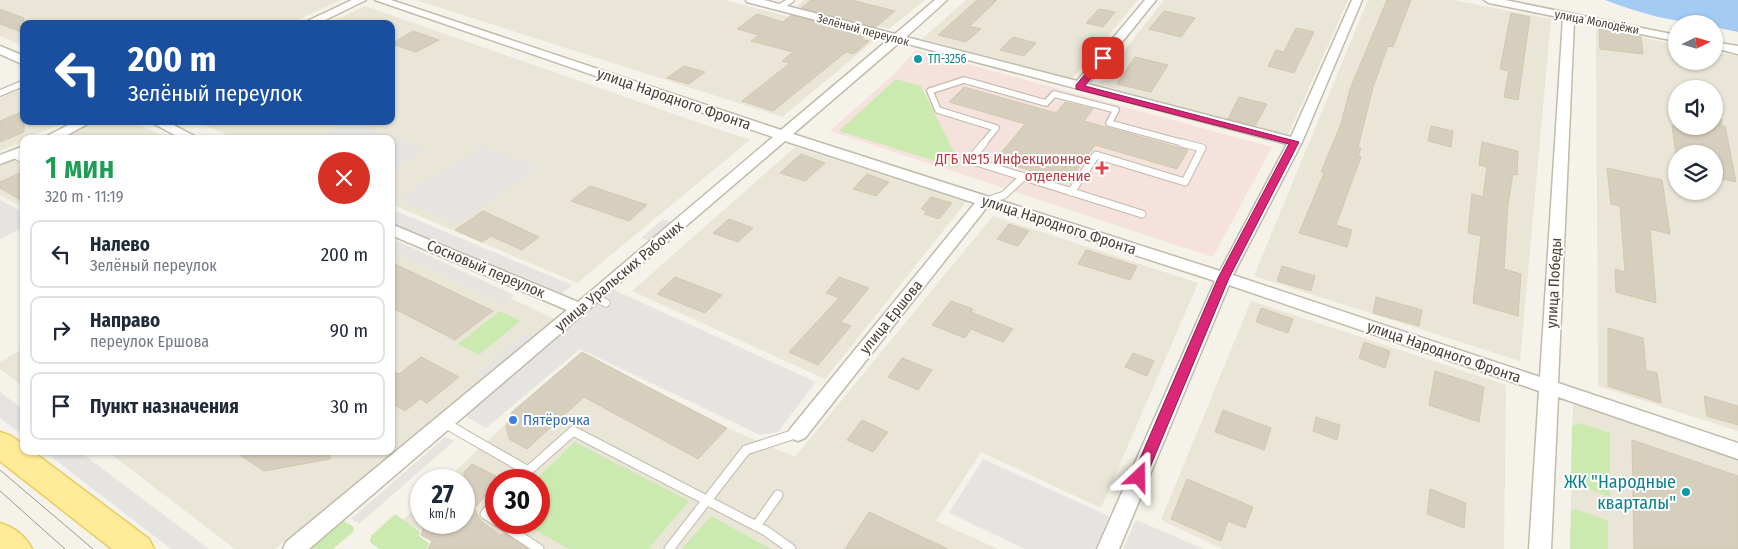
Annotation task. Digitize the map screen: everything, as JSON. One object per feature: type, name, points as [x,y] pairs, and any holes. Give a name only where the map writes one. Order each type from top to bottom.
[{"type":"main road","points":[[0,444],[137,549]]},
{"type":"main road","points":[[0,537],[15,549]]},
{"type":"street","points":[[316,20],[361,0]]},
{"type":"street","name":"улица Народного Фронта","points":[[380,0],[784,136],[1224,278],[1738,451]]},
{"type":"street","name":"Зелёный переулок","points":[[751,0],[1294,142]]},
{"type":"street","name":"улица Уральских Рабочих","points":[[294,549],[443,422],[580,309],[600,300],[894,38],[942,0]]},
{"type":"street","points":[[1079,87],[1152,0]]},
{"type":"street","points":[[1108,549],[1224,278],[1294,142],[1357,0]]},
{"type":"street","name":"улица Молодёжи","points":[[1489,0],[1668,36]]},
{"type":"street","name":"улица Победы","points":[[1540,549],[1569,16]]},
{"type":"street","points":[[1723,47],[1738,50]]},
{"type":"street","points":[[0,50],[20,59]]},
{"type":"street","points":[[57,135],[78,125]]},
{"type":"street","points":[[164,125],[185,135]]},
{"type":"street","points":[[0,160],[20,154]]},
{"type":"street","name":"улица Ершова","points":[[798,433],[984,201]]},
{"type":"street","name":"Сосновый переулок","points":[[395,230],[580,309]]},
{"type":"lane","points":[[780,8],[791,0]]},
{"type":"lane","points":[[1072,192],[1096,155],[1185,182],[1202,148],[1109,122],[1116,110],[1054,94],[1046,104],[964,80],[930,91],[938,110],[996,128],[970,160],[1142,214]]},
{"type":"lane","points":[[0,93],[20,86]]},
{"type":"lane","points":[[984,201],[1004,195],[1023,178]]},
{"type":"lane","points":[[443,422],[525,469]]},
{"type":"lane","points":[[530,469],[573,431],[706,502],[756,526],[791,549]]},
{"type":"lane","points":[[669,549],[746,450],[798,433]]},
{"type":"lane","points":[[756,526],[778,495]]},
{"type":"lane","points":[[516,534],[539,549]]},
{"type":"shaded area","points":[[0,0],[341,0],[297,20],[20,20],[20,44],[0,36]]},
{"type":"shaded area","points":[[416,0],[725,0],[875,40],[782,117]]},
{"type":"shaded area","points":[[804,0],[925,0],[889,29],[797,6]]},
{"type":"shaded area","points":[[966,0],[1138,0],[1072,79],[922,39]]},
{"type":"shaded area","points":[[1164,0],[1348,0],[1287,137],[1098,84]]},
{"type":"shaded area","points":[[1368,0],[1453,0],[1551,19],[1520,361],[1254,276]]},
{"type":"shaded area","points":[[365,6],[750,140],[577,283],[395,206],[395,135],[227,135],[204,125],[395,125],[395,20],[335,20]]},
{"type":"shaded area","points":[[1596,29],[1668,42],[1668,70],[1723,70],[1723,54],[1738,56],[1738,431],[1598,386]]},
{"type":"shaded area","name":"ДГБ №15 Инфекционное отделение","points":[[916,50],[1272,147],[1213,257],[830,131],[894,74]]},
{"type":"shaded area","points":[[20,90],[20,125],[58,125],[34,135],[20,135],[20,143],[0,151],[0,98]]},
{"type":"shaded area","points":[[89,125],[140,125],[162,135],[68,135]]},
{"type":"shaded area","points":[[342,125],[363,125],[389,135],[325,135]]},
{"type":"shaded area","points":[[395,137],[426,149],[395,168]]},
{"type":"shaded area","points":[[481,146],[539,167],[458,224],[399,199]]},
{"type":"shaded area","points":[[795,147],[966,202],[825,379],[632,291]]},
{"type":"shaded area","points":[[20,157],[20,206],[0,195],[0,166]]},
{"type":"shaded area","points":[[0,200],[20,210],[20,229],[0,239]]},
{"type":"shaded area","points":[[395,211],[572,285],[559,296],[395,225]]},
{"type":"shaded area","points":[[993,216],[1198,283],[1101,508],[981,452],[936,521],[998,549],[449,549],[425,534],[475,534],[475,469],[458,469],[582,352],[727,428],[795,457]]},
{"type":"shaded area","points":[[663,219],[671,222],[650,241],[641,238]]},
{"type":"shaded area","points":[[395,240],[514,295],[504,304],[395,252]]},
{"type":"shaded area","points":[[395,244],[557,320],[395,452]]},
{"type":"shaded area","points":[[614,290],[816,382],[778,432],[760,435],[580,349],[486,428],[463,415]]},
{"type":"shaded area","points":[[1251,301],[1506,385],[1504,549],[1223,549],[1161,520]]},
{"type":"shaded area","points":[[525,333],[534,337],[481,381],[473,376]]},
{"type":"shaded area","points":[[20,350],[20,384],[0,369],[0,362]]},
{"type":"shaded area","points":[[0,392],[20,407],[20,433],[0,418]]},
{"type":"shaded area","points":[[1573,404],[1738,458],[1738,549],[1570,549]]},
{"type":"shaded area","points":[[445,437],[454,441],[422,469],[410,469],[410,479],[359,524],[351,519]]},
{"type":"shaded area","points":[[49,455],[84,455],[209,549],[171,549]]},
{"type":"shaded area","points":[[112,455],[391,455],[275,549],[235,549]]},
{"type":"shaded area","points":[[983,459],[1109,516],[1096,549],[1025,549],[949,513]]},
{"type":"shaded area","points":[[410,513],[410,524],[403,520]]},
{"type":"shaded area","points":[[1136,520],[1204,549],[1123,549]]},
{"type":"green space","points":[[896,79],[921,86],[960,164],[957,168],[839,131]]},
{"type":"green space","points":[[500,311],[520,321],[479,355],[458,344]]},
{"type":"green space","points":[[1579,423],[1610,433],[1610,497],[1575,484],[1571,480],[1572,426]]},
{"type":"green space","points":[[575,442],[689,501],[648,549],[569,549],[542,534],[550,534],[550,469],[547,469]]},
{"type":"green space","points":[[1576,509],[1608,521],[1608,549],[1570,549],[1571,511]]},
{"type":"green space","points":[[395,514],[410,525],[410,534],[420,534],[419,536],[429,543],[427,549],[379,549],[370,542],[371,536]]},
{"type":"green space","points":[[711,516],[771,549],[682,549]]},
{"type":"green space","points":[[342,520],[354,527],[353,532],[333,549],[308,549]]},
{"type":"water","points":[[1605,0],[1738,0],[1738,32],[1723,29],[1723,15],[1668,15],[1668,19]]},
{"type":"building","points":[[811,0],[851,0],[895,11],[876,27],[801,8]]},
{"type":"building","points":[[977,0],[997,0],[970,26],[981,29],[966,42],[938,35]]},
{"type":"building","points":[[1387,0],[1411,0],[1393,47],[1388,46],[1373,87],[1358,147],[1361,148],[1358,156],[1361,157],[1336,225],[1352,230],[1347,247],[1299,233],[1324,173],[1321,172],[1341,124],[1350,89]]},
{"type":"building","points":[[0,9],[24,18],[24,20],[20,20],[20,32],[0,24]]},
{"type":"building","points":[[1099,9],[1115,12],[1103,27],[1086,23]]},
{"type":"building","points":[[1164,11],[1195,18],[1181,37],[1149,29]]},
{"type":"building","points":[[1511,13],[1530,17],[1518,100],[1504,97],[1509,71],[1500,69]]},
{"type":"building","points":[[757,14],[783,22],[791,15],[866,35],[861,39],[869,41],[854,54],[846,52],[773,111],[742,101],[790,63],[782,61],[793,52],[751,41],[759,35],[737,29]]},
{"type":"building","points":[[1296,28],[1314,32],[1294,73],[1268,66],[1276,50],[1284,52]]},
{"type":"building","points":[[1599,29],[1641,37],[1643,54],[1600,49]]},
{"type":"building","points":[[413,31],[439,40],[416,52],[395,45],[395,42]]},
{"type":"building","points":[[1013,37],[1036,43],[1024,56],[1000,50]]},
{"type":"building","points":[[1135,57],[1168,65],[1151,92],[1117,84]]},
{"type":"building","points":[[684,66],[705,72],[689,84],[667,78]]},
{"type":"building","points":[[964,87],[1056,113],[1065,102],[1093,109],[1084,121],[1188,150],[1177,169],[1095,145],[1068,182],[995,160],[1025,124],[949,102]]},
{"type":"building","points":[[1239,97],[1267,104],[1255,126],[1228,119]]},
{"type":"building","points":[[20,113],[20,125],[24,125],[24,132],[0,142],[0,121]]},
{"type":"building","points":[[1431,126],[1453,131],[1451,147],[1428,141]]},
{"type":"building","points":[[1723,126],[1725,126],[1736,182],[1723,179],[1723,145],[1675,145],[1673,135],[1723,135]]},
{"type":"building","points":[[1482,142],[1518,151],[1517,175],[1513,174],[1508,204],[1504,269],[1521,274],[1518,316],[1473,303],[1481,236],[1468,233],[1472,194],[1483,197],[1487,167],[1479,165]]},
{"type":"building","points":[[801,154],[825,163],[805,181],[780,173]]},
{"type":"building","points":[[1607,168],[1662,180],[1670,234],[1650,229],[1656,303],[1616,292],[1615,269],[1625,272],[1620,206],[1611,204]]},
{"type":"building","points":[[20,173],[20,200],[0,188],[0,182]]},
{"type":"building","points":[[867,174],[889,182],[876,196],[853,189]]},
{"type":"building","points":[[590,186],[647,205],[629,221],[571,201]]},
{"type":"building","points":[[931,197],[952,203],[939,219],[924,214],[927,211],[921,209]]},
{"type":"building","points":[[483,211],[539,237],[522,250],[491,236],[482,242],[455,230]]},
{"type":"building","points":[[729,219],[753,228],[738,242],[713,233]]},
{"type":"building","points":[[1009,224],[1029,231],[1018,246],[997,239]]},
{"type":"building","points":[[1086,250],[1137,266],[1130,280],[1078,264]]},
{"type":"building","points":[[395,264],[493,311],[455,340],[395,309]]},
{"type":"building","points":[[1282,266],[1315,276],[1311,291],[1277,281]]},
{"type":"building","points":[[675,277],[722,295],[705,313],[657,294]]},
{"type":"building","points":[[839,277],[869,288],[841,322],[851,326],[818,365],[789,352],[839,298],[826,293]]},
{"type":"building","points":[[1376,297],[1422,310],[1419,326],[1373,313]]},
{"type":"building","points":[[951,301],[973,309],[971,312],[1013,329],[1003,342],[971,329],[965,338],[932,325]]},
{"type":"building","points":[[1261,308],[1293,319],[1288,333],[1256,322]]},
{"type":"building","points":[[1608,328],[1643,338],[1646,370],[1657,373],[1661,403],[1608,386]]},
{"type":"building","points":[[1364,342],[1390,351],[1385,368],[1359,358]]},
{"type":"building","points":[[582,352],[727,428],[698,459],[584,397],[527,449],[509,439],[506,426],[512,412]]},
{"type":"building","points":[[1133,353],[1154,361],[1147,376],[1125,367]]},
{"type":"building","points":[[421,357],[459,377],[427,403],[420,399],[405,411],[395,405],[395,372],[399,374]]},
{"type":"building","points":[[902,358],[932,370],[918,390],[888,377]]},
{"type":"building","points":[[1435,371],[1484,387],[1479,422],[1429,405]]},
{"type":"building","points":[[1704,396],[1738,406],[1738,425],[1707,416]]},
{"type":"building","points":[[1223,410],[1271,428],[1264,450],[1215,432]]},
{"type":"building","points":[[1316,417],[1340,425],[1337,440],[1313,431]]},
{"type":"building","points":[[862,420],[888,432],[873,452],[847,440]]},
{"type":"building","name":"ЖК \"Народные кварталы\"","points":[[1632,440],[1738,476],[1738,549],[1634,549]]},
{"type":"building","points":[[240,455],[330,455],[330,459],[264,471]]},
{"type":"building","points":[[472,464],[485,470],[485,496],[475,507],[475,469],[467,469]]},
{"type":"building","points":[[1187,479],[1253,507],[1245,528],[1228,521],[1221,541],[1171,519]]},
{"type":"building","points":[[1430,489],[1466,503],[1464,528],[1427,514]]},
{"type":"building","points":[[475,510],[481,521],[485,524],[485,534],[505,534],[528,549],[428,549],[432,541],[421,535],[475,534]]},
{"type":"building","points":[[869,512],[948,549],[845,549]]},
{"type":"tram line","points":[[0,470],[93,549]]},
{"type":"tram line","points":[[0,491],[65,549]]},
{"type":"place","name":"ТП-3256","points":[[918,59]]},
{"type":"place","name":"ДГБ №15 Инфекционное отделение","points":[[1102,168]]},
{"type":"place","name":"Пятёрочка","points":[[513,420]]},
{"type":"place","name":"ЖК \"Народные кварталы\"","points":[[1686,492]]},
{"type":"route","points":[[1103,58],[1079,87],[1294,142],[1224,278],[1139,477]]}]
